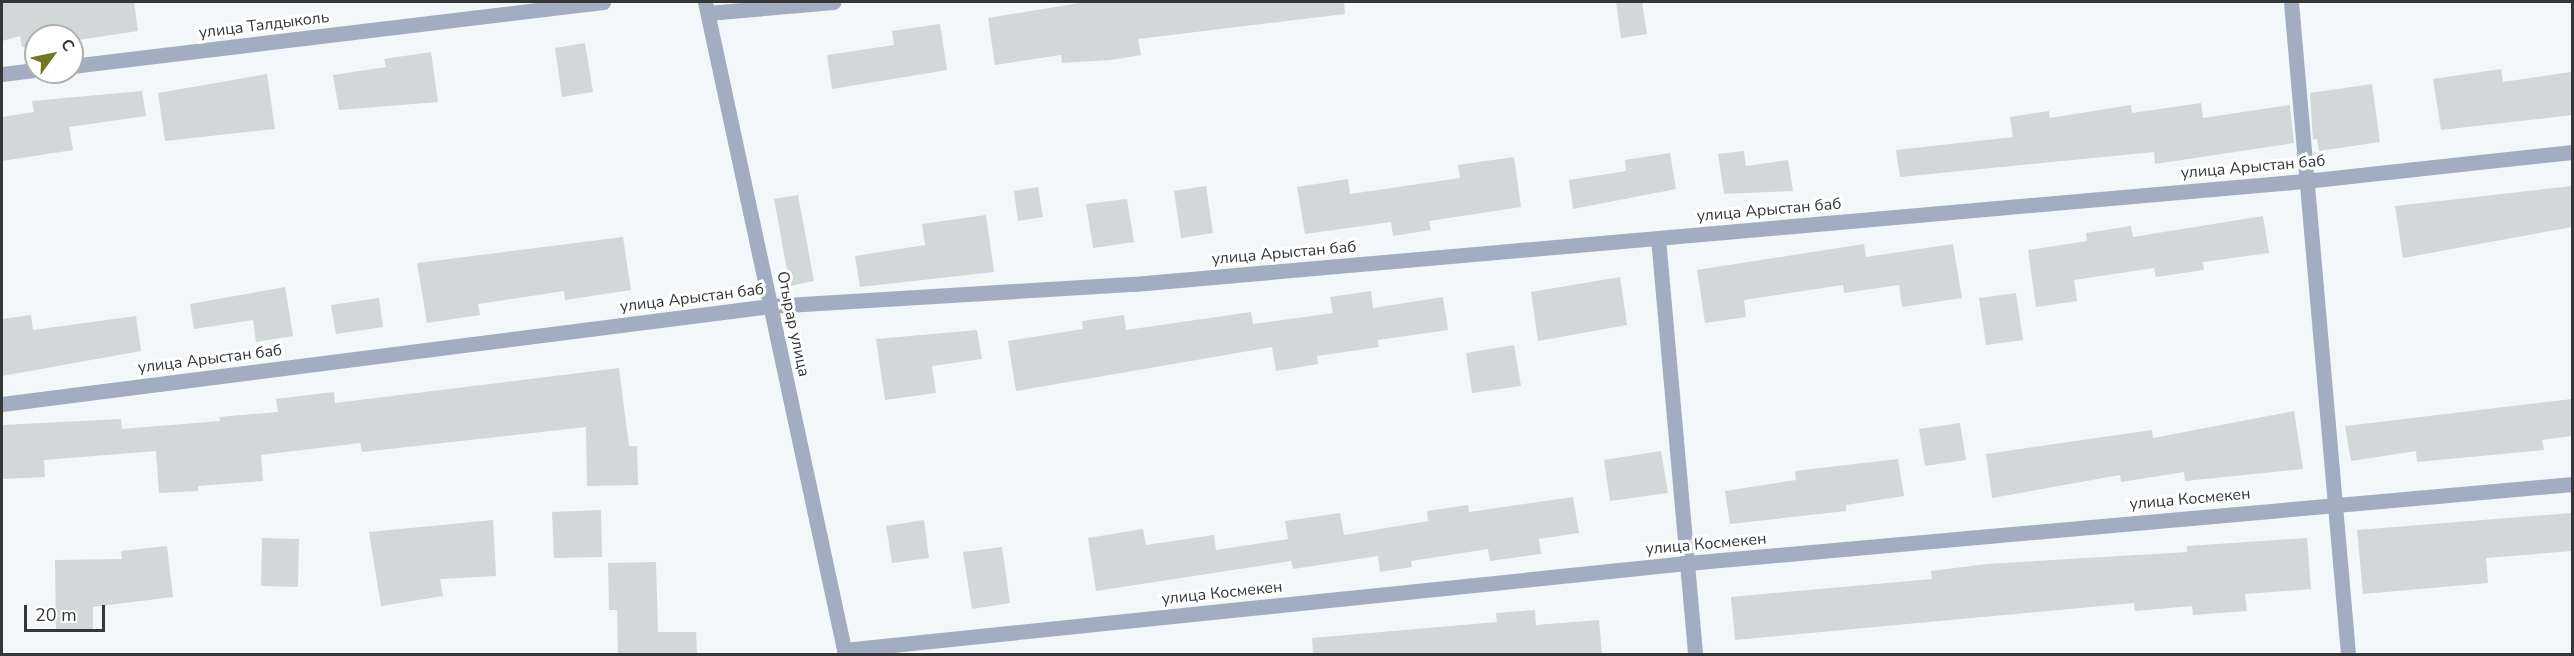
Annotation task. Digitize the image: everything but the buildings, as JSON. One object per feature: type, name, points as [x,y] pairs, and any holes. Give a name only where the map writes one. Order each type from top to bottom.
[{"type":"street","name":"улица Талдыколь","points":[[84,64],[531,5],[603,2]]},
{"type":"street","points":[[706,7],[834,2]]},
{"type":"street","points":[[2291,2],[2331,504],[2348,654]]},
{"type":"street","name":"Отырар улица","points":[[706,7],[844,652]]},
{"type":"street","points":[[2,74],[24,71]]},
{"type":"street","name":"улица Арыстан баб","points":[[2,404],[770,306],[1134,284],[2305,181],[2572,152]]},
{"type":"street","points":[[1658,238],[1695,654]]},
{"type":"street","name":"улица Космекен","points":[[844,652],[1687,563],[2572,484]]}]
